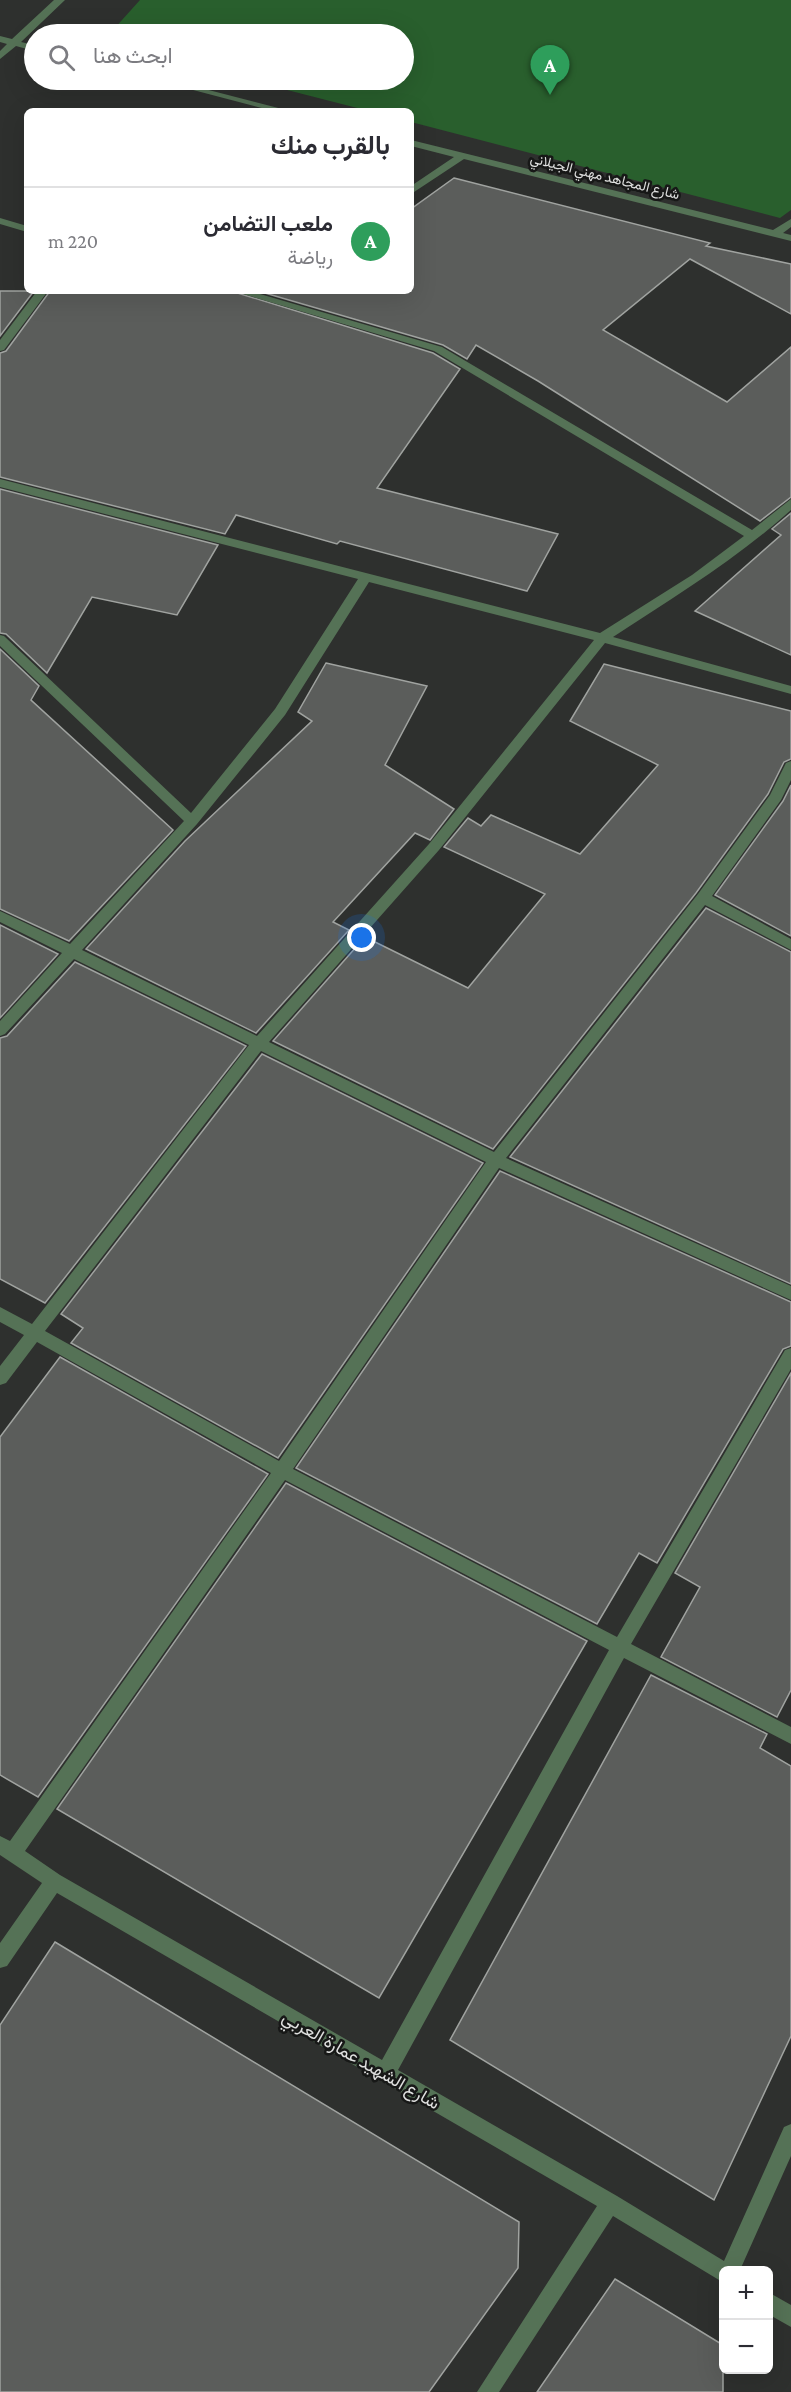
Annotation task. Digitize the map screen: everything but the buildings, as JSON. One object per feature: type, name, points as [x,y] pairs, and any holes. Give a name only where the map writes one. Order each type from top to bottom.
[{"type":"street","points":[[34,24],[60,0]]},
{"type":"street","points":[[0,56],[24,34]]},
{"type":"street","points":[[0,39],[24,46]]},
{"type":"street","points":[[200,90],[273,108]]},
{"type":"street","name":"شارع المجاهد مهني الجيلاني","points":[[414,144],[791,238]]},
{"type":"street","points":[[414,189],[462,156]]},
{"type":"street","points":[[0,221],[24,228]]},
{"type":"street","points":[[775,234],[791,222]]},
{"type":"street","points":[[0,348],[41,294]]},
{"type":"street","points":[[263,294],[438,349],[752,535]]},
{"type":"street","points":[[0,483],[602,638],[791,690]]},
{"type":"street","points":[[0,1378],[258,1044],[434,847],[602,638],[696,578],[791,503]]},
{"type":"street","points":[[0,1030],[192,820],[280,712],[365,578]]},
{"type":"street","points":[[0,639],[192,820]]},
{"type":"street","points":[[6,1849],[282,1471],[496,1160],[703,898],[776,797],[791,766]]},
{"type":"street","points":[[703,898],[791,945]]},
{"type":"street","points":[[0,916],[496,1160],[791,1293]]},
{"type":"street","points":[[0,1314],[282,1471],[621,1646],[791,1737]]},
{"type":"street","points":[[385,2074],[621,1646],[791,1355]]},
{"type":"street","name":"شارع الشهيد عمارة العربي","points":[[6,1849],[54,1881],[610,2203],[719,2271]]},
{"type":"street","points":[[0,1959],[54,1881]]},
{"type":"street","points":[[732,2266],[791,2134]]},
{"type":"street","points":[[487,2392],[610,2203]]},
{"type":"street","points":[[773,2305],[791,2317]]},
{"type":"green space","points":[[140,0],[791,0],[791,210],[780,218],[414,123],[414,108],[357,108],[287,90],[414,90],[414,24],[118,24]]},
{"type":"place","name":"ملعب التضامن","points":[[550,95]]}]
